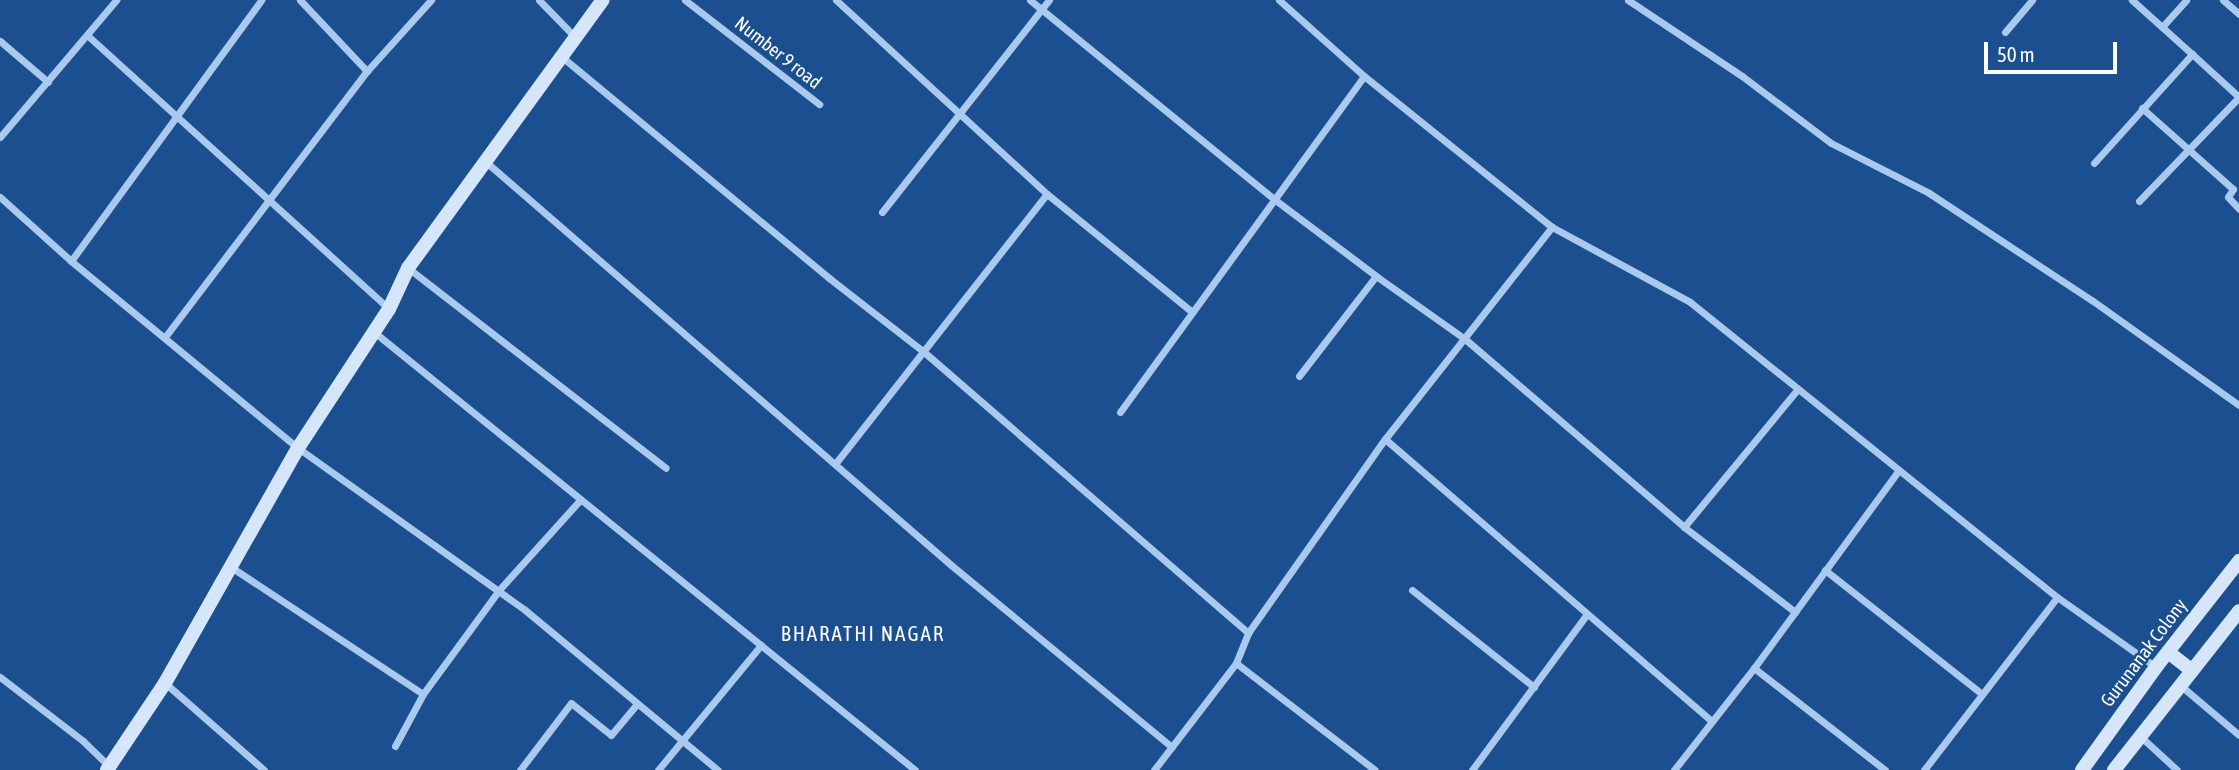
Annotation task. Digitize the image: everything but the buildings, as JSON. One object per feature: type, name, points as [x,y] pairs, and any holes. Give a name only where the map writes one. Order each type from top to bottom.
[{"type":"street","points":[[0,137],[116,0]]},
{"type":"street","points":[[71,261],[261,0]]},
{"type":"street","points":[[300,0],[367,71]]},
{"type":"street","points":[[165,337],[367,71],[431,0]]},
{"type":"street","points":[[539,0],[574,36]]},
{"type":"street","points":[[0,677],[83,741],[108,768],[165,683],[298,448],[389,309],[408,268],[562,57],[574,36],[603,0]]},
{"type":"street","name":"Number 9 road","points":[[685,0],[819,104]]},
{"type":"street","points":[[836,0],[1047,194],[1192,312]]},
{"type":"street","points":[[1030,0],[1274,199],[1465,339],[1684,527],[1795,612]]},
{"type":"street","points":[[882,212],[1049,0]]},
{"type":"street","points":[[1279,0],[1364,76],[1552,227],[1690,302],[2057,597],[2156,667]]},
{"type":"street","points":[[1628,0],[1742,76],[1831,144],[1928,194],[2093,301],[2239,405]]},
{"type":"street","points":[[2005,32],[2032,0]]},
{"type":"street","points":[[2132,0],[2239,97],[2138,201]]},
{"type":"street","points":[[2162,27],[2186,0]]},
{"type":"street","points":[[2223,0],[2239,14]]},
{"type":"street","points":[[87,35],[176,119],[389,309]]},
{"type":"street","points":[[0,41],[48,82]]},
{"type":"street","points":[[2094,163],[2192,54]]},
{"type":"street","points":[[562,57],[924,352],[1248,633]]},
{"type":"street","points":[[1120,412],[1364,76]]},
{"type":"street","points":[[2142,108],[2236,186],[2228,197],[2239,209]]},
{"type":"street","points":[[486,162],[835,464],[1172,747]]},
{"type":"street","points":[[835,464],[1047,194]]},
{"type":"street","points":[[0,197],[71,261],[298,448],[499,590],[718,770]]},
{"type":"street","points":[[1154,770],[1236,663],[1248,633],[1385,439],[1552,227]]},
{"type":"street","points":[[408,268],[666,468]]},
{"type":"street","points":[[1299,376],[1376,276]]},
{"type":"street","points":[[374,332],[915,770]]},
{"type":"street","points":[[1684,527],[1797,390]]},
{"type":"street","points":[[1385,439],[1712,721]]},
{"type":"street","points":[[1674,770],[1754,667],[1898,471]]},
{"type":"street","points":[[396,746],[423,694],[499,590],[581,499]]},
{"type":"street","name":"Gurunanak Colony","points":[[2082,770],[2156,667],[2239,561]]},
{"type":"street","points":[[230,567],[423,694]]},
{"type":"street","points":[[1825,570],[1982,694]]},
{"type":"street","points":[[1412,590],[1534,687]]},
{"type":"street","points":[[1924,770],[2057,597]]},
{"type":"street","points":[[2114,770],[2239,611]]},
{"type":"street","points":[[1472,770],[1587,614]]},
{"type":"street","points":[[658,770],[761,645]]},
{"type":"street","points":[[2168,652],[2191,670]]},
{"type":"street","points":[[1236,663],[1375,770]]},
{"type":"street","points":[[1754,667],[1885,770]]},
{"type":"street","points":[[165,683],[264,770]]},
{"type":"street","points":[[2179,685],[2239,735]]},
{"type":"street","points":[[520,770],[571,703],[611,735],[636,704]]},
{"type":"street","points":[[2140,736],[2177,770]]},
{"type":"district","name":"BHARATHI NAGAR","points":[[863,633]]}]
